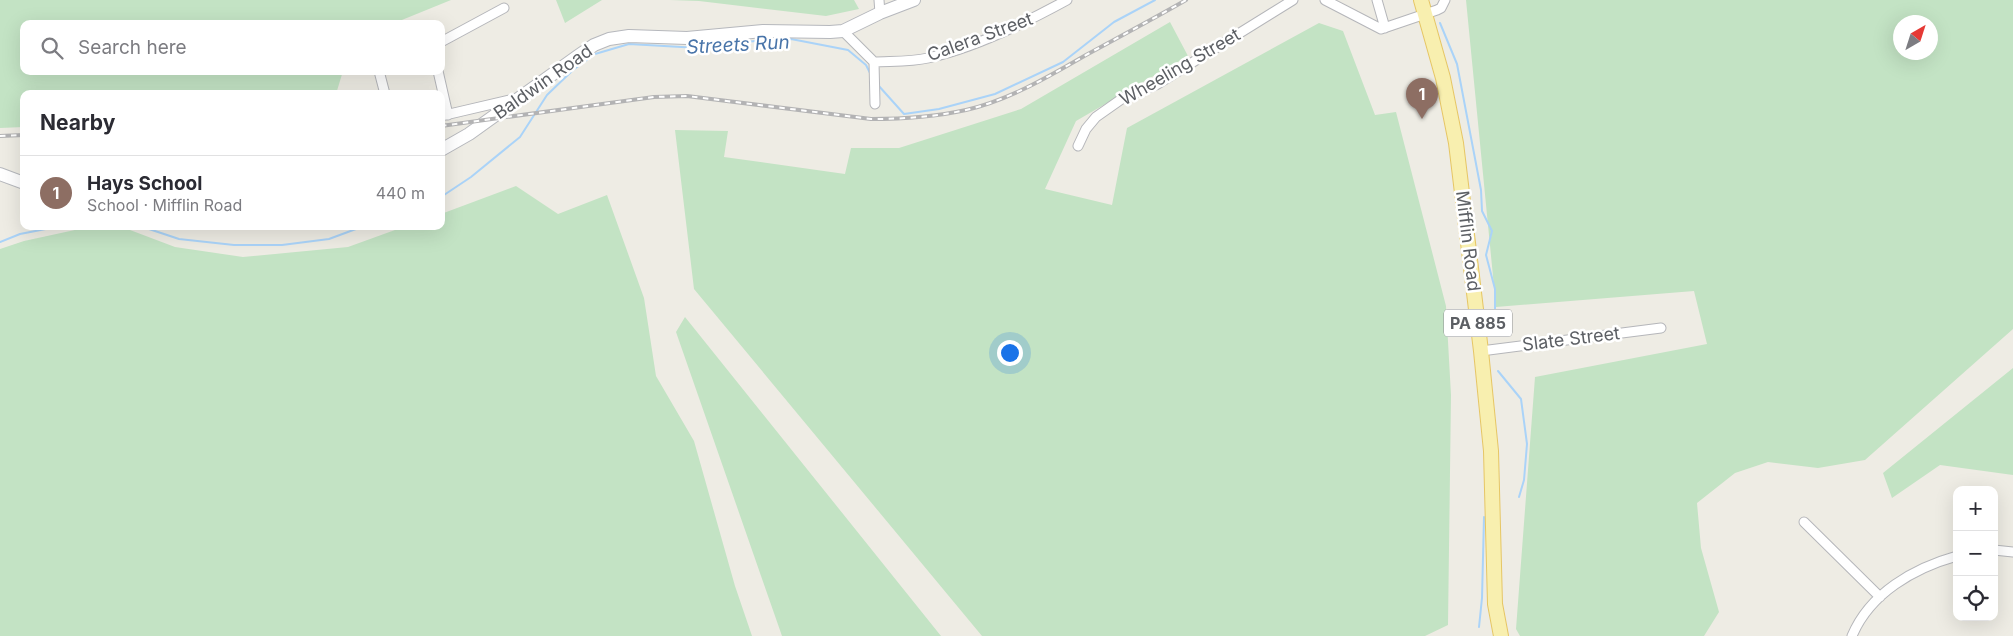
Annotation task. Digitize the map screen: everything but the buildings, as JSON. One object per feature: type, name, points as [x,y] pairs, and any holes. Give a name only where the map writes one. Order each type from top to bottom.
[{"type":"main road","name":"Baldwin Road","points":[[445,148],[470,134],[594,45],[609,39],[629,36],[687,38],[763,30],[821,32],[843,30],[879,6],[914,0]]},
{"type":"main road","name":"Mifflin Road","points":[[1422,4],[1450,106],[1456,143],[1482,351],[1491,451],[1495,604],[1501,636]]},
{"type":"main road","points":[[0,174],[20,182]]},
{"type":"street","name":"Calera Street","points":[[874,62],[927,59],[983,40],[1027,22],[1067,0]]},
{"type":"street","name":"Wheeling Street","points":[[1078,146],[1086,129],[1096,117],[1123,98],[1156,85],[1293,0]]},
{"type":"street","points":[[1325,0],[1381,29],[1422,4],[1441,8],[1445,0]]},
{"type":"street","points":[[1377,0],[1385,28]]},
{"type":"street","points":[[445,40],[504,8]]},
{"type":"street","points":[[843,30],[874,62],[875,104]]},
{"type":"street","points":[[380,75],[384,90]]},
{"type":"street","points":[[439,75],[441,90]]},
{"type":"street","points":[[445,116],[519,98]]},
{"type":"street","name":"Slate Street","points":[[1482,351],[1661,328]]},
{"type":"street","points":[[1804,522],[1880,598]]},
{"type":"street","points":[[1998,550],[2013,552]]},
{"type":"street","points":[[1852,636],[1872,604],[1897,582],[1940,560],[1953,557]]},
{"type":"green space","points":[[0,0],[451,0],[402,20],[20,20],[20,75],[342,75],[337,90],[20,90],[20,127],[0,128]]},
{"type":"green space","points":[[556,0],[602,0],[565,23]]},
{"type":"green space","points":[[670,0],[854,0],[859,9],[826,16],[699,1]]},
{"type":"green space","points":[[1466,0],[2013,0],[2013,329],[1865,460],[1818,468],[1768,462],[1735,473],[1697,503],[1701,548],[1719,612],[1704,636],[1520,636],[1516,629],[1535,377],[1707,344],[1694,291],[1496,307]]},
{"type":"green space","points":[[1170,22],[1188,56],[1076,121],[1045,189],[1112,205],[1127,128],[1319,23],[1343,31],[1375,115],[1396,112],[1446,306],[1451,395],[1448,625],[1425,636],[982,636],[694,289],[675,130],[728,131],[724,157],[845,174],[851,148],[899,148],[1021,109]]},
{"type":"green space","points":[[516,186],[558,214],[607,195],[644,298],[656,376],[694,441],[735,586],[752,636],[0,636],[0,249],[24,241],[75,230],[130,230],[175,247],[243,257],[348,247],[395,230],[445,230],[445,213]]},
{"type":"green space","points":[[685,317],[941,636],[782,636],[676,332]]},
{"type":"green space","points":[[2013,368],[2013,475],[1940,465],[1892,498],[1883,473]]},
{"type":"waterway","name":"Streets Run","points":[[878,85],[904,114],[939,109],[995,94],[1063,62],[1114,22],[1155,0]]},
{"type":"waterway","points":[[1440,23],[1457,64],[1481,190],[1482,211],[1492,231],[1486,255],[1495,289],[1495,331]]},
{"type":"waterway","name":"Streets Run","points":[[445,194],[471,177],[520,137],[547,95],[573,70],[595,54],[629,44],[699,48],[763,40],[791,39],[848,50],[866,65],[870,73]]},
{"type":"waterway","name":"Streets Run","points":[[0,242],[20,234],[40,230]]},
{"type":"waterway","name":"Streets Run","points":[[152,230],[179,239],[234,245],[282,245],[329,239],[353,230]]},
{"type":"waterway","points":[[1498,371],[1521,399],[1527,444],[1524,480],[1519,497]]},
{"type":"waterway","points":[[1479,627],[1482,598],[1484,517]]},
{"type":"railway","points":[[445,125],[654,97],[687,96],[871,119],[919,117],[966,110],[982,106],[1028,87],[1186,0]]},
{"type":"railway","points":[[0,136],[20,135]]},
{"type":"place","name":"Hays School","points":[[1422,119]]}]
